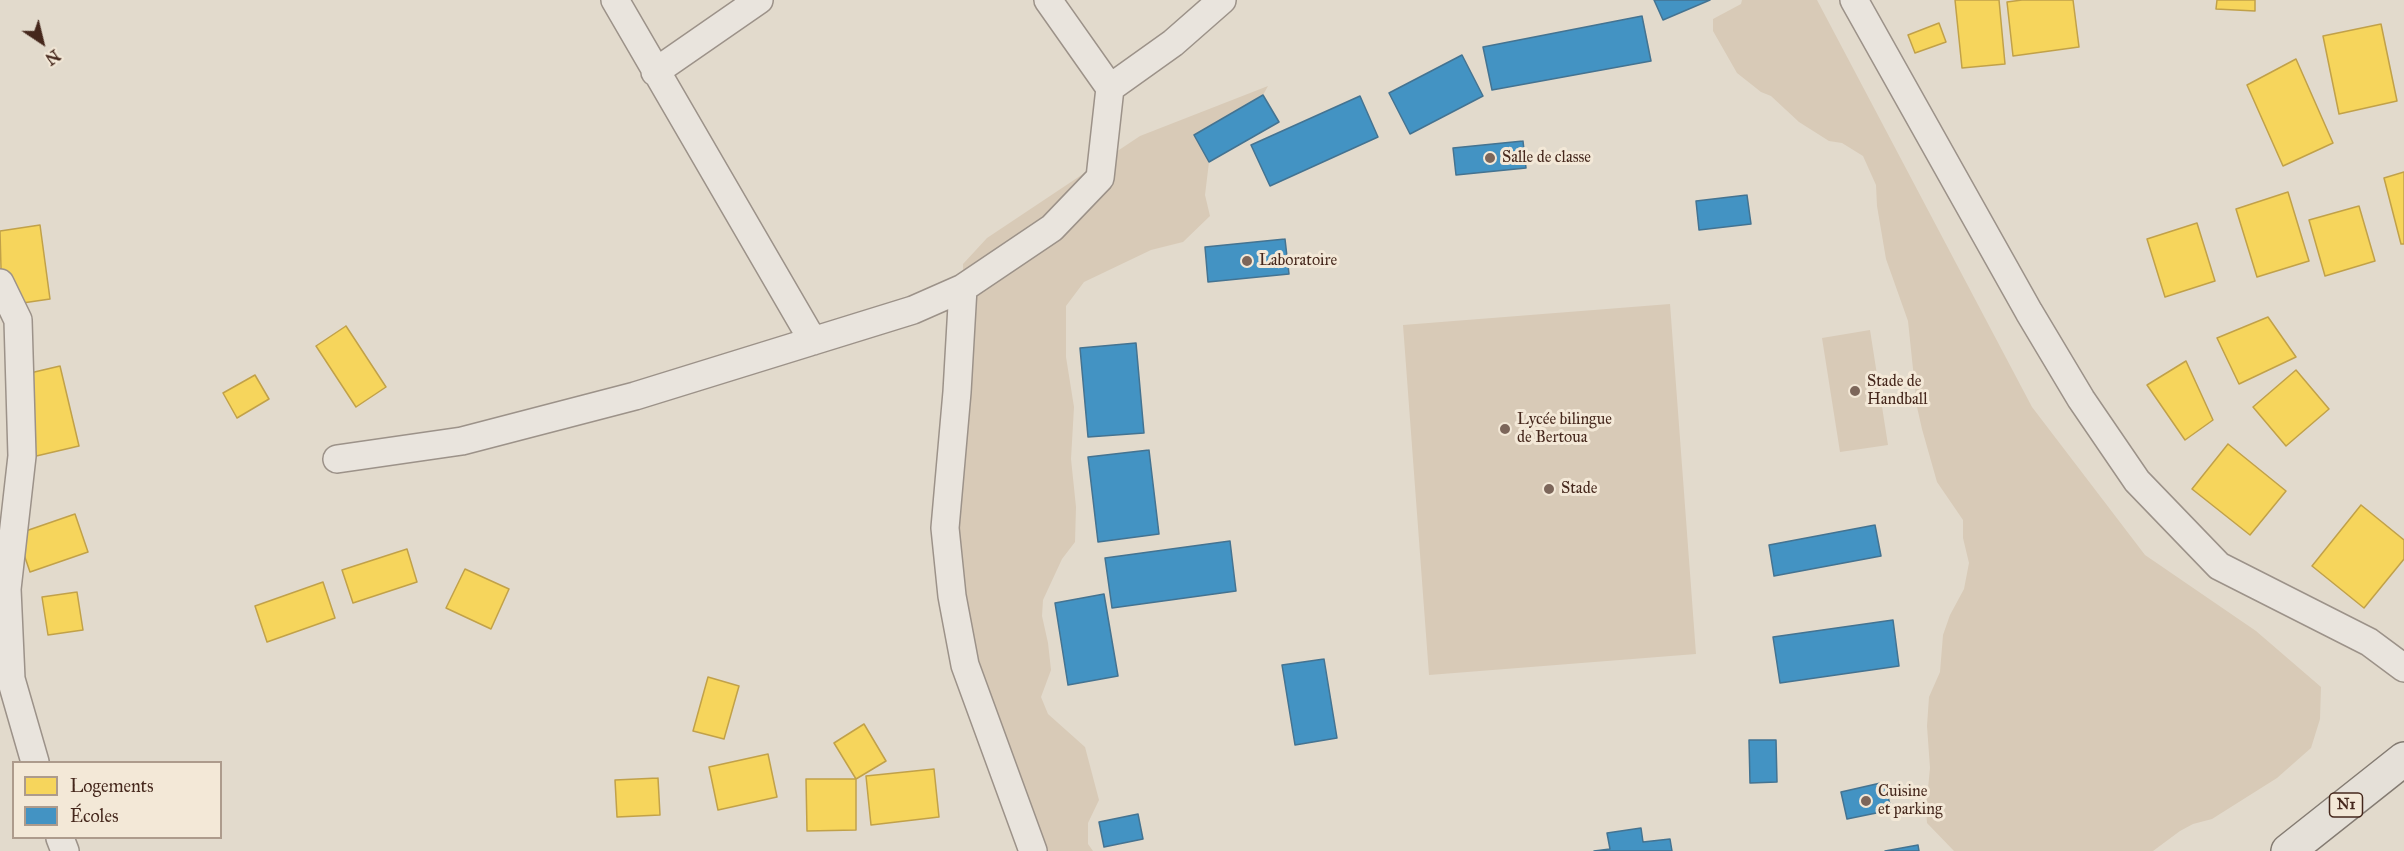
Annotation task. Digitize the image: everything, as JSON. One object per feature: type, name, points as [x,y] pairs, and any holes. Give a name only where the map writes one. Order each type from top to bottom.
[{"type":"highway","name":"N1","points":[[2295,848],[2404,759]]},
{"type":"street","points":[[615,0],[813,341]]},
{"type":"street","points":[[655,72],[759,0]]},
{"type":"street","points":[[337,459],[462,441],[635,396],[913,310],[963,288],[1052,228],[1100,178],[1110,88],[1048,0]]},
{"type":"street","points":[[1110,88],[1173,43],[1222,0]]},
{"type":"street","points":[[1854,0],[2081,399],[2137,481],[2219,566],[2369,642],[2404,668]]},
{"type":"street","points":[[0,283],[18,320],[22,456],[8,589],[11,679],[35,761]]},
{"type":"street","points":[[963,288],[945,528],[952,596],[965,664],[1033,851]]},
{"type":"shaded area","points":[[1742,0],[1817,0],[2032,407],[2145,555],[2256,631],[2321,687],[2320,719],[2311,748],[2277,778],[2212,819],[2193,824],[2180,831],[2153,851],[1954,851],[1927,823],[1930,768],[1927,726],[1929,697],[1940,672],[1943,635],[1950,615],[1964,589],[1969,563],[1963,538],[1963,520],[1937,482],[1922,429],[1917,407],[1908,321],[1886,259],[1877,206],[1876,185],[1863,156],[1842,143],[1829,141],[1799,122],[1771,96],[1761,92],[1737,73],[1713,31],[1713,19],[1741,4]]},
{"type":"shaded area","points":[[1268,86],[1263,95],[1194,135],[1209,162],[1205,195],[1210,216],[1183,242],[1151,250],[1084,282],[1066,306],[1066,357],[1074,407],[1071,459],[1076,507],[1075,542],[1062,559],[1043,600],[1042,616],[1051,670],[1041,697],[1048,714],[1085,747],[1099,800],[1088,823],[1088,844],[1093,851],[1042,851],[968,657],[949,545],[965,326],[963,264],[987,238],[1140,136]]},
{"type":"shaded area","name":"Stade","points":[[1670,304],[1696,654],[1429,675],[1403,325]]},
{"type":"shaded area","name":"Stade de Handball","points":[[1870,330],[1888,445],[1840,452],[1822,338]]},
{"type":"building: Logements","points":[[1955,0],[1999,0],[2005,64],[1962,68]]},
{"type":"building: Logements","points":[[2073,0],[2079,47],[2013,56],[2007,2]]},
{"type":"building: Logements","points":[[2217,0],[2255,0],[2255,11],[2216,9]]},
{"type":"building: Logements","points":[[1939,23],[1946,42],[1915,53],[1908,35]]},
{"type":"building: Logements","points":[[2381,24],[2397,101],[2339,114],[2323,36]]},
{"type":"building: Logements","points":[[2296,59],[2333,143],[2283,166],[2247,85]]},
{"type":"building: Logements","points":[[2404,172],[2404,244],[2401,244],[2384,178]]},
{"type":"building: Logements","points":[[2288,192],[2309,261],[2257,277],[2236,209]]},
{"type":"building: Logements","points":[[2359,206],[2375,261],[2325,276],[2309,220]]},
{"type":"building: Logements","points":[[2197,223],[2215,281],[2165,297],[2147,239]]},
{"type":"building: Logements","points":[[40,225],[50,299],[2,306],[0,231]]},
{"type":"building: Logements","points":[[2268,317],[2296,357],[2239,384],[2217,338]]},
{"type":"building: Logements","points":[[346,326],[386,387],[356,407],[316,346]]},
{"type":"building: Logements","points":[[2186,361],[2213,420],[2185,440],[2147,385]]},
{"type":"building: Logements","points":[[60,366],[79,446],[32,457],[13,377]]},
{"type":"building: Logements","points":[[2296,370],[2329,409],[2286,446],[2253,407]]},
{"type":"building: Logements","points":[[255,375],[269,399],[237,418],[223,393]]},
{"type":"building: Logements","points":[[2228,444],[2286,491],[2250,535],[2192,489]]},
{"type":"building: Logements","points":[[2361,505],[2404,540],[2404,559],[2364,608],[2312,566]]},
{"type":"building: Logements","points":[[75,514],[88,552],[30,572],[17,534]]},
{"type":"building: Logements","points":[[407,549],[417,582],[353,603],[342,570]]},
{"type":"building: Logements","points":[[465,569],[509,589],[491,629],[446,608]]},
{"type":"building: Logements","points":[[323,582],[335,618],[267,642],[255,606]]},
{"type":"building: Logements","points":[[77,592],[83,630],[48,635],[42,597]]},
{"type":"building: Logements","points":[[708,677],[739,686],[724,739],[693,731]]},
{"type":"building: Logements","points":[[864,724],[886,761],[856,779],[834,743]]},
{"type":"building: Logements","points":[[768,754],[777,797],[718,810],[709,767]]},
{"type":"building: Logements","points":[[934,769],[939,817],[871,825],[866,776]]},
{"type":"building: Logements","points":[[658,778],[660,815],[617,817],[615,780]]},
{"type":"building: Logements","points":[[806,779],[856,779],[856,830],[807,831]]},
{"type":"building: Écoles","points":[[1654,0],[1710,0],[1663,20]]},
{"type":"building: Écoles","points":[[1642,16],[1651,61],[1492,90],[1483,47]]},
{"type":"building: Écoles","points":[[1462,55],[1483,96],[1410,134],[1389,93]]},
{"type":"building: Écoles","points":[[1263,95],[1279,122],[1209,162],[1194,135]]},
{"type":"building: Écoles","points":[[1360,96],[1378,137],[1270,186],[1251,145]]},
{"type":"building: Écoles","name":"Salle de classe","points":[[1523,141],[1526,168],[1456,175],[1453,148]]},
{"type":"building: Écoles","points":[[1747,195],[1751,224],[1699,230],[1696,201]]},
{"type":"building: Écoles","name":"Laboratoire","points":[[1285,239],[1289,274],[1208,282],[1205,247]]},
{"type":"building: Écoles","points":[[1136,343],[1144,433],[1088,437],[1080,348]]},
{"type":"building: Écoles","points":[[1149,450],[1159,534],[1098,542],[1088,457]]},
{"type":"building: Écoles","points":[[1875,525],[1881,556],[1774,576],[1769,545]]},
{"type":"building: Écoles","points":[[1230,541],[1236,591],[1112,608],[1105,558]]},
{"type":"building: Écoles","points":[[1104,594],[1118,676],[1068,685],[1055,603]]},
{"type":"building: Écoles","points":[[1893,620],[1899,666],[1780,683],[1773,637]]},
{"type":"building: Écoles","points":[[1324,659],[1337,738],[1295,745],[1282,665]]},
{"type":"building: Écoles","points":[[1749,740],[1776,740],[1777,782],[1750,783]]},
{"type":"building: Écoles","name":"Cuisine et parking","points":[[1885,782],[1891,810],[1847,819],[1841,792]]},
{"type":"building: Écoles","points":[[1138,814],[1143,839],[1104,847],[1099,822]]},
{"type":"building: Écoles","points":[[1641,828],[1643,842],[1670,839],[1672,851],[1594,851],[1610,849],[1607,833]]},
{"type":"building: Écoles","points":[[1918,845],[1919,851],[1885,851]]},
{"type":"place","name":"Salle de classe","points":[[1490,158]]},
{"type":"place","name":"Laboratoire","points":[[1247,261]]},
{"type":"place","name":"Stade de Handball","points":[[1855,391]]},
{"type":"place","name":"Lycée bilingue de Bertoua","points":[[1505,429]]},
{"type":"place","name":"Stade","points":[[1549,489]]},
{"type":"place","name":"Cuisine et parking","points":[[1866,801]]}]
